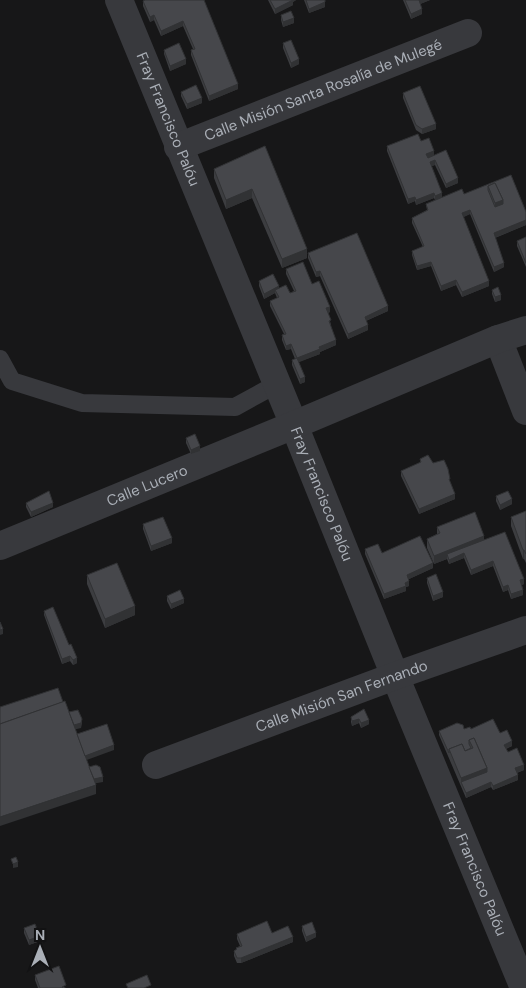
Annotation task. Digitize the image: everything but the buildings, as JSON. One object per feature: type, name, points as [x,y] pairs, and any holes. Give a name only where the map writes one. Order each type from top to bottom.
[{"type":"street","name":"Fray Francisco Palóu","points":[[119,0],[395,676],[519,957],[524,988]]},
{"type":"street","name":"Calle Misión Santa Rosalía de Mulegé","points":[[178,147],[468,33]]},
{"type":"street","name":"Calle Lucero","points":[[0,546],[294,425],[498,338],[526,330]]},
{"type":"street","points":[[498,338],[526,411]]},
{"type":"street","name":"Calle Misión San Fernando","points":[[156,765],[395,676],[526,630]]},
{"type":"lane","points":[[0,359],[12,381],[82,404],[235,407],[277,384]]}]
